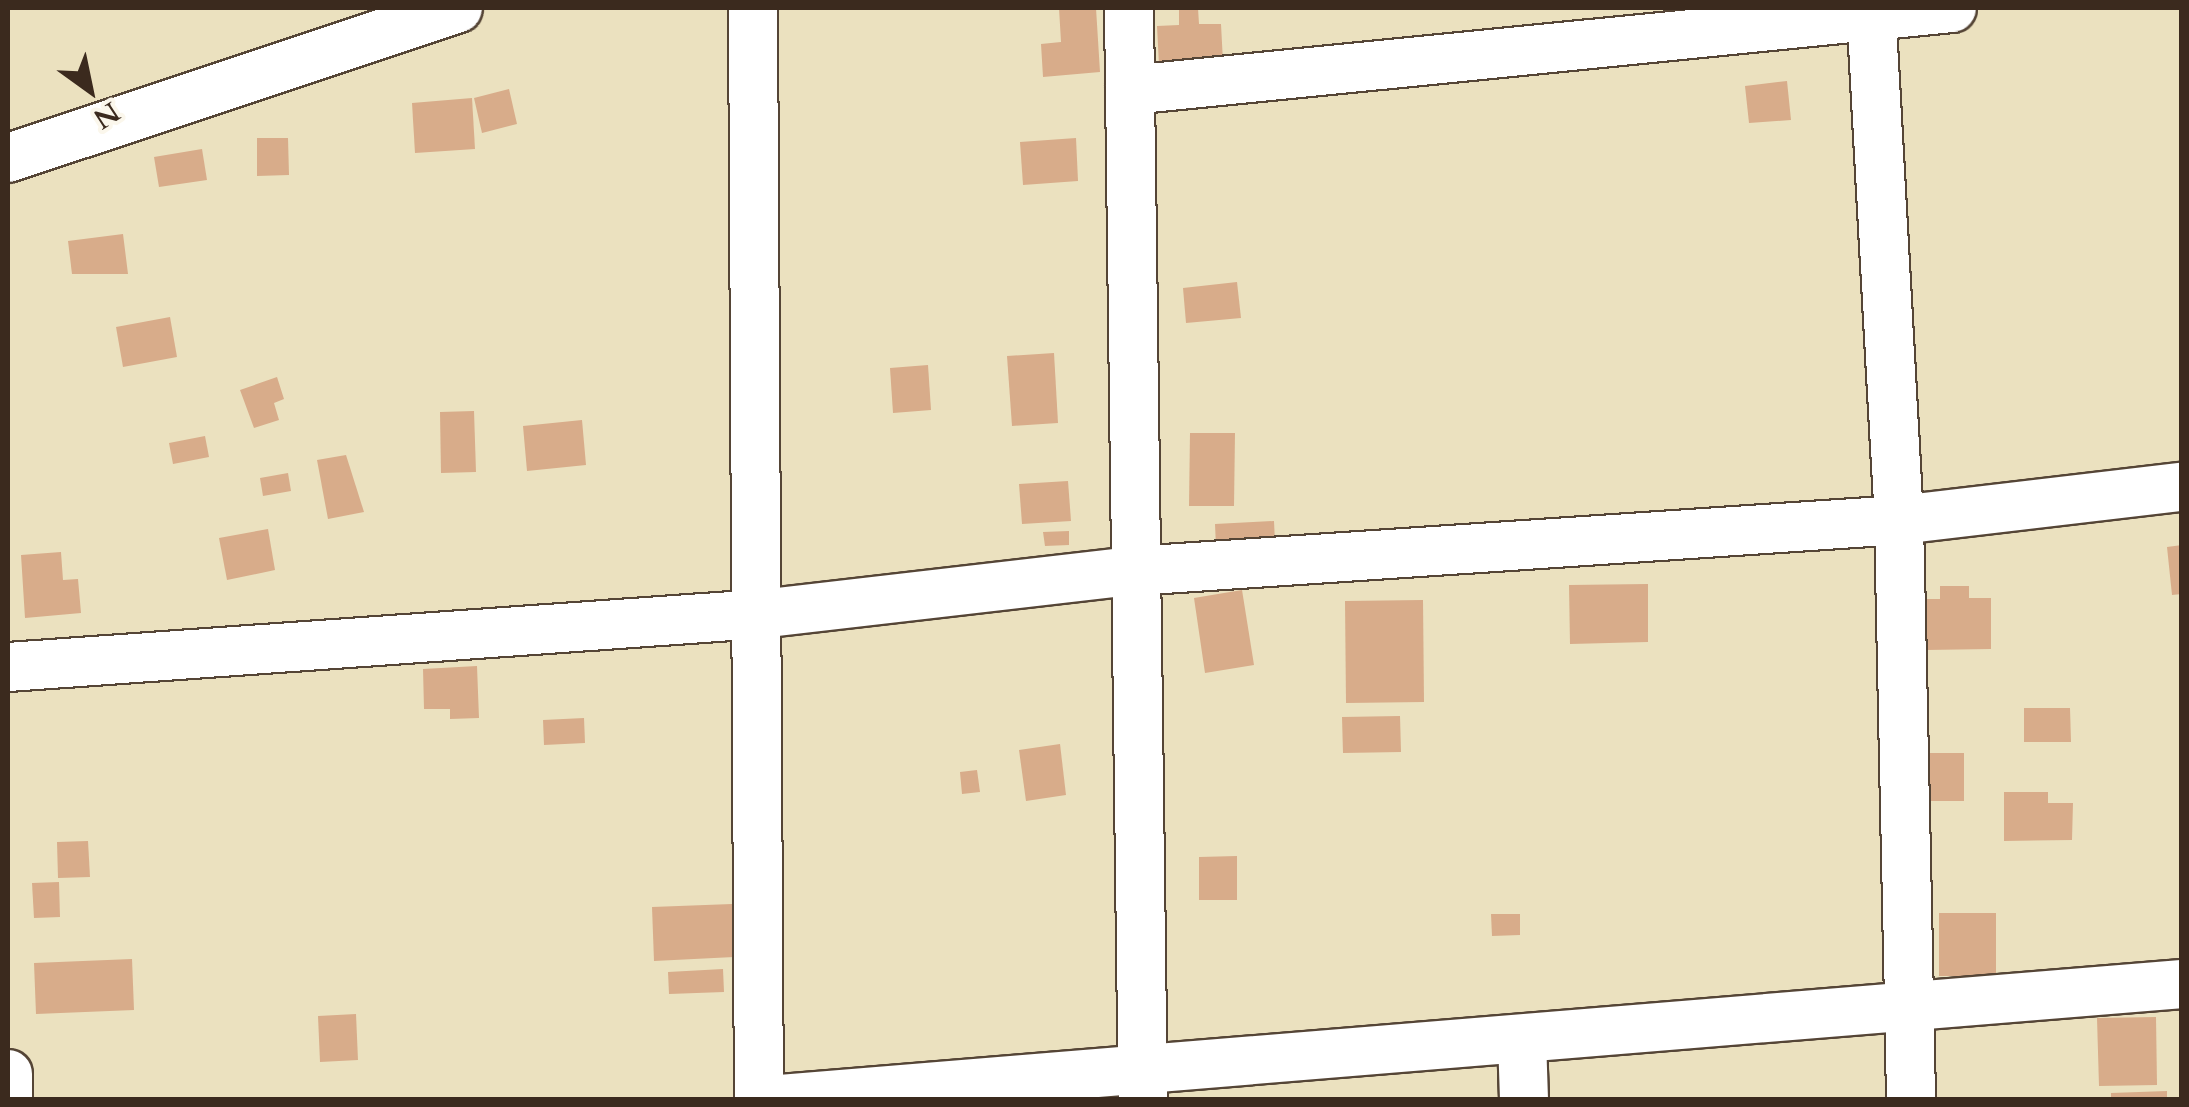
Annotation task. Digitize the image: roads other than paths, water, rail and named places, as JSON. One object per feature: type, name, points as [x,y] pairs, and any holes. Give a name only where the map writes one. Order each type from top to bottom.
[{"type":"street","points":[[8,158],[458,8]]},
{"type":"street","points":[[753,8],[760,614],[760,1100]]},
{"type":"street","points":[[1129,8],[1143,1086]]},
{"type":"street","points":[[1130,90],[1872,11],[1952,8]]},
{"type":"street","points":[[1872,11],[1899,520],[1911,1100]]},
{"type":"street","points":[[8,666],[760,614],[1134,571],[1899,520],[2182,487]]},
{"type":"street","points":[[768,1100],[1143,1086],[1522,1039],[2182,984]]},
{"type":"street","points":[[1522,1039],[1524,1100]]},
{"type":"street","points":[[8,1074],[8,1100]]}]
